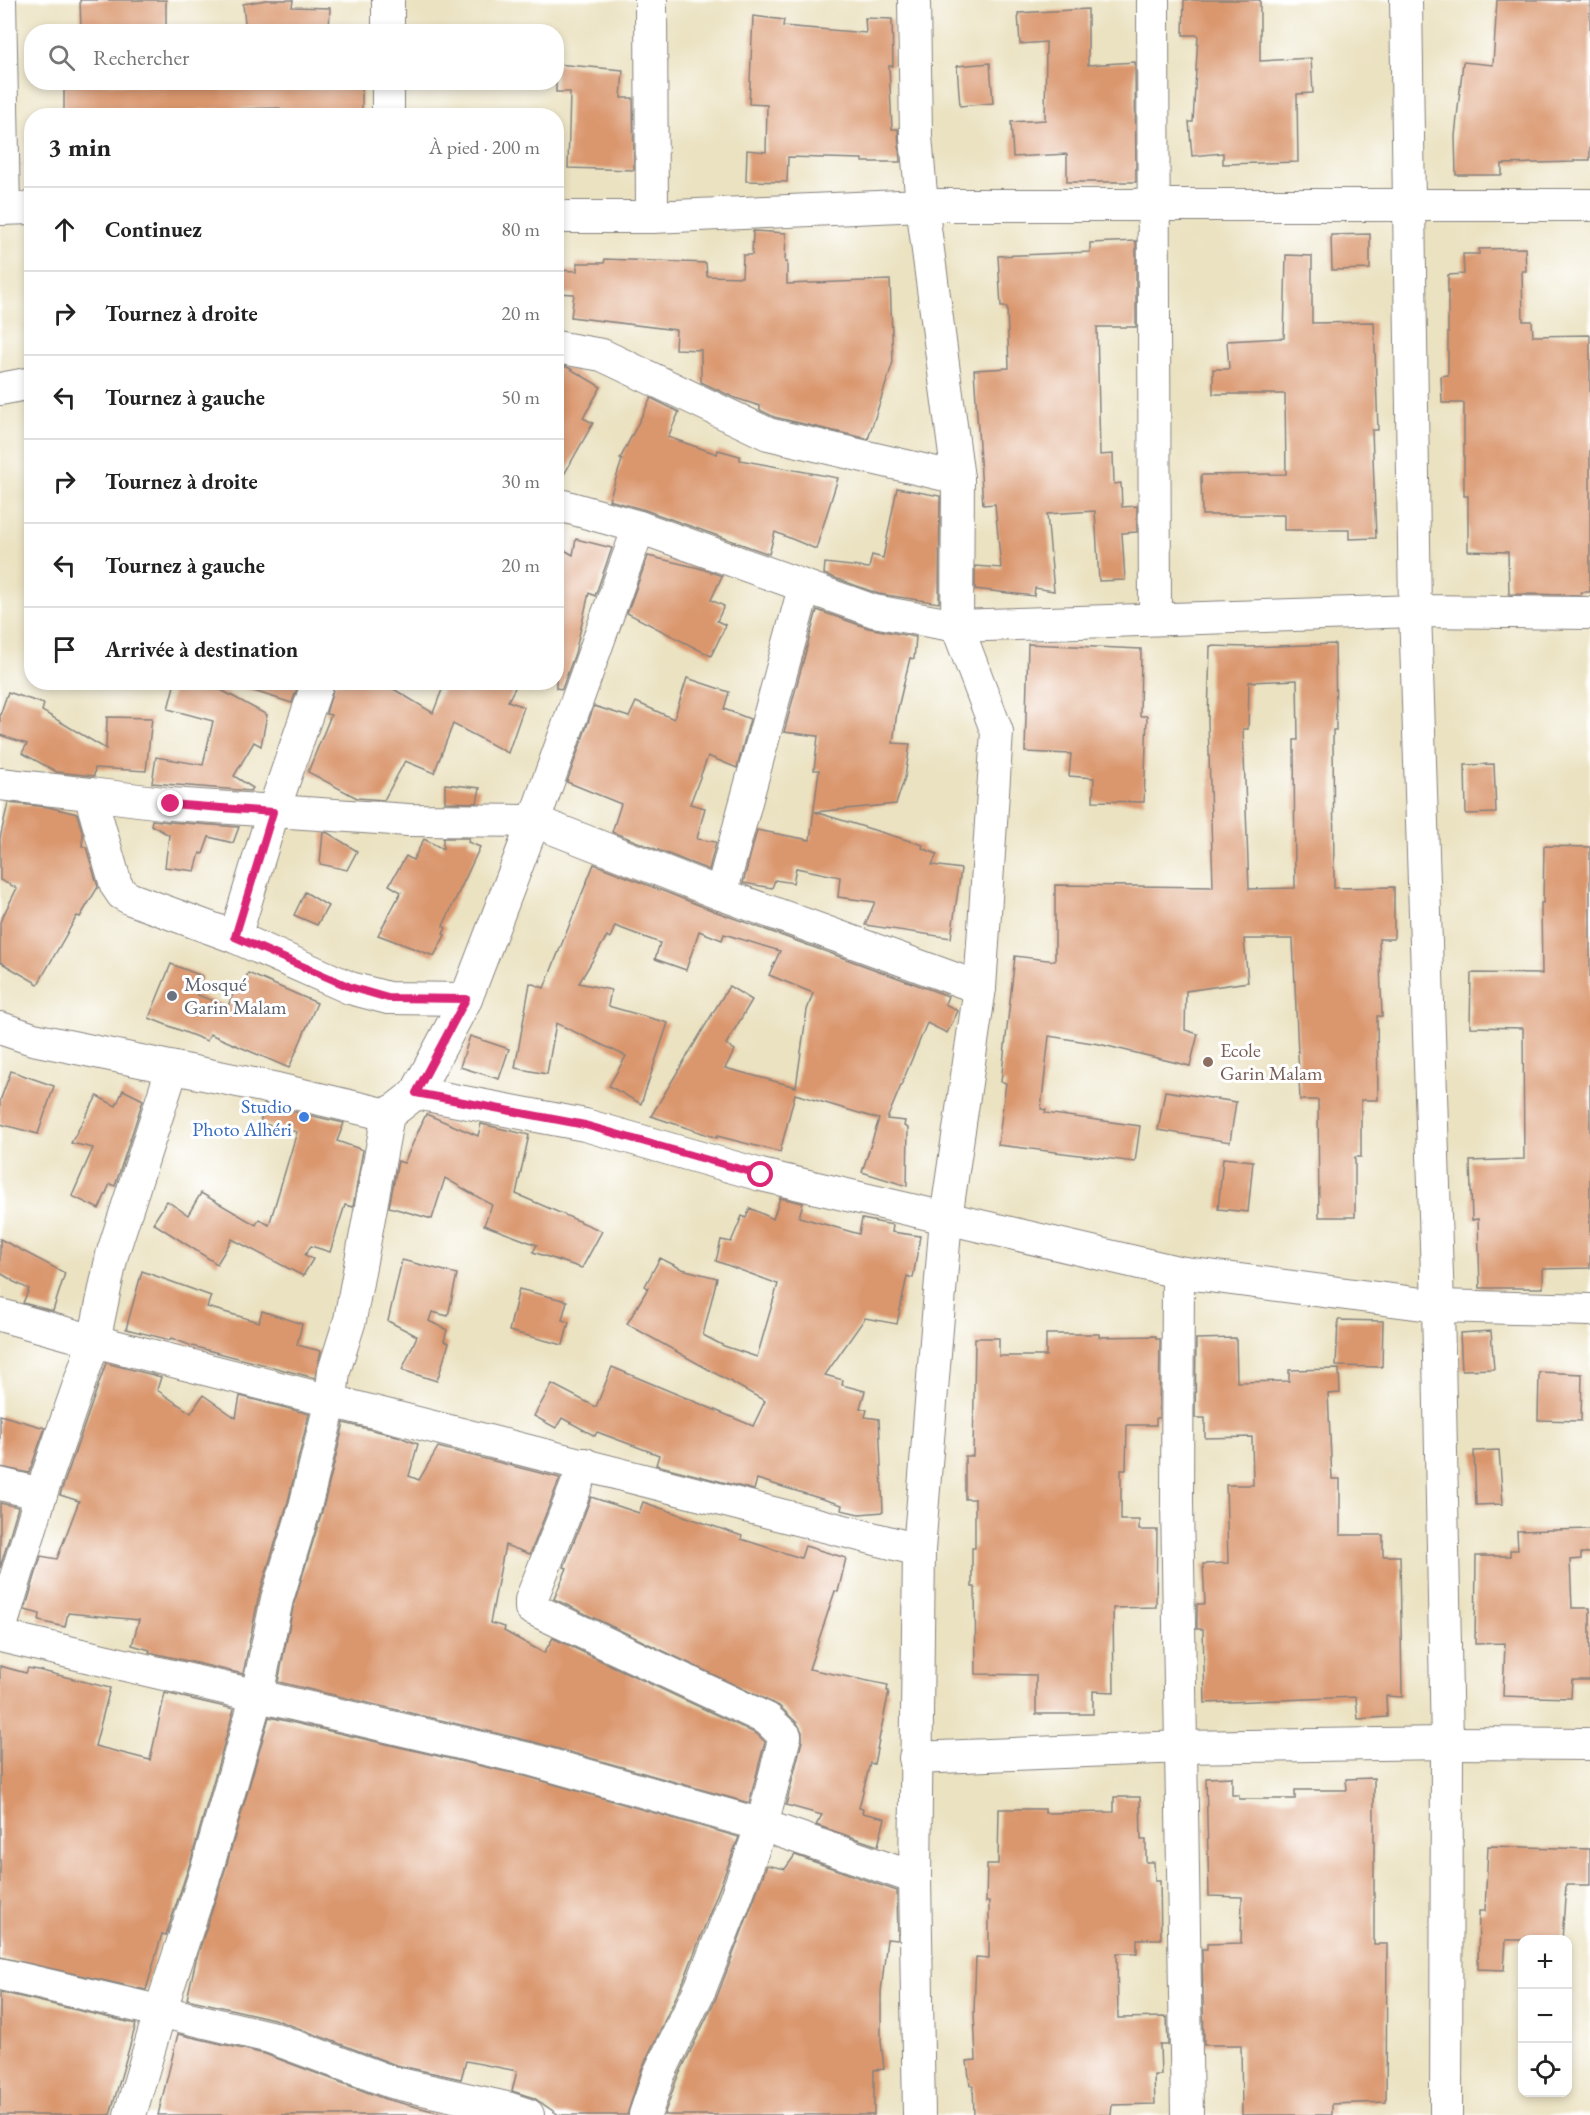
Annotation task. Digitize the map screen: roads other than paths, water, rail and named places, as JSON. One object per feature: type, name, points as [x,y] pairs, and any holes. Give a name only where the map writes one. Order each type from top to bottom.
[{"type":"street","points":[[0,0],[12,209]]},
{"type":"street","points":[[388,0],[388,24]]},
{"type":"street","points":[[651,0],[652,217]]},
{"type":"street","points":[[914,0],[916,137],[922,205],[958,478],[957,626],[997,732],[980,988],[946,1218],[919,1550],[915,1758],[919,2115]]},
{"type":"street","points":[[1153,0],[1155,619]]},
{"type":"street","points":[[1406,0],[1415,611],[1438,1306],[1447,1743],[1446,2115]]},
{"type":"street","points":[[388,90],[388,108]]},
{"type":"street","points":[[564,217],[652,217],[922,205],[1590,205]]},
{"type":"street","points":[[564,348],[602,355],[768,434],[958,478]]},
{"type":"street","points":[[0,389],[24,384]]},
{"type":"street","points":[[564,506],[639,526],[804,588],[874,611],[957,626],[1415,611],[1590,613]]},
{"type":"street","points":[[130,2115],[160,2012],[208,1865],[257,1695],[277,1599],[305,1508],[331,1400],[334,1371],[350,1320],[388,1115],[416,1093],[466,999],[534,821],[639,526]]},
{"type":"street","points":[[721,894],[804,588]]},
{"type":"street","points":[[235,937],[273,812],[315,690]]},
{"type":"street","points":[[0,784],[171,804],[273,812],[408,820],[534,821],[721,894],[980,988]]},
{"type":"street","points":[[90,794],[116,885],[122,894],[131,899],[235,937],[350,987],[388,998],[466,999]]},
{"type":"street","points":[[0,1028],[33,1039],[277,1089],[388,1115]]},
{"type":"street","points":[[0,1630],[41,1494],[94,1341],[112,1255],[172,1069]]},
{"type":"street","points":[[416,1093],[585,1125],[761,1175],[1178,1272],[1438,1306],[1590,1310]]},
{"type":"street","points":[[1178,1272],[1177,1502],[1187,2115]]},
{"type":"street","points":[[0,1315],[94,1341],[919,1550]]},
{"type":"street","points":[[585,1464],[531,1600],[531,1608],[766,1719],[785,1736],[762,1825],[701,1987],[659,2074],[645,2115]]},
{"type":"street","points":[[0,1484],[41,1494]]},
{"type":"street","points":[[0,1636],[529,1759],[762,1825],[915,1878]]},
{"type":"street","points":[[915,1758],[1182,1746],[1590,1744]]},
{"type":"street","points":[[0,1974],[270,2037],[391,2082],[507,2108],[528,2115]]},
{"type":"place","name":"Mosqué Garin Malam","points":[[172,996]]},
{"type":"place","name":"Ecole Garin Malam","points":[[1208,1062]]},
{"type":"place","name":"Studio Photo Alhéri","points":[[304,1117]]}]
